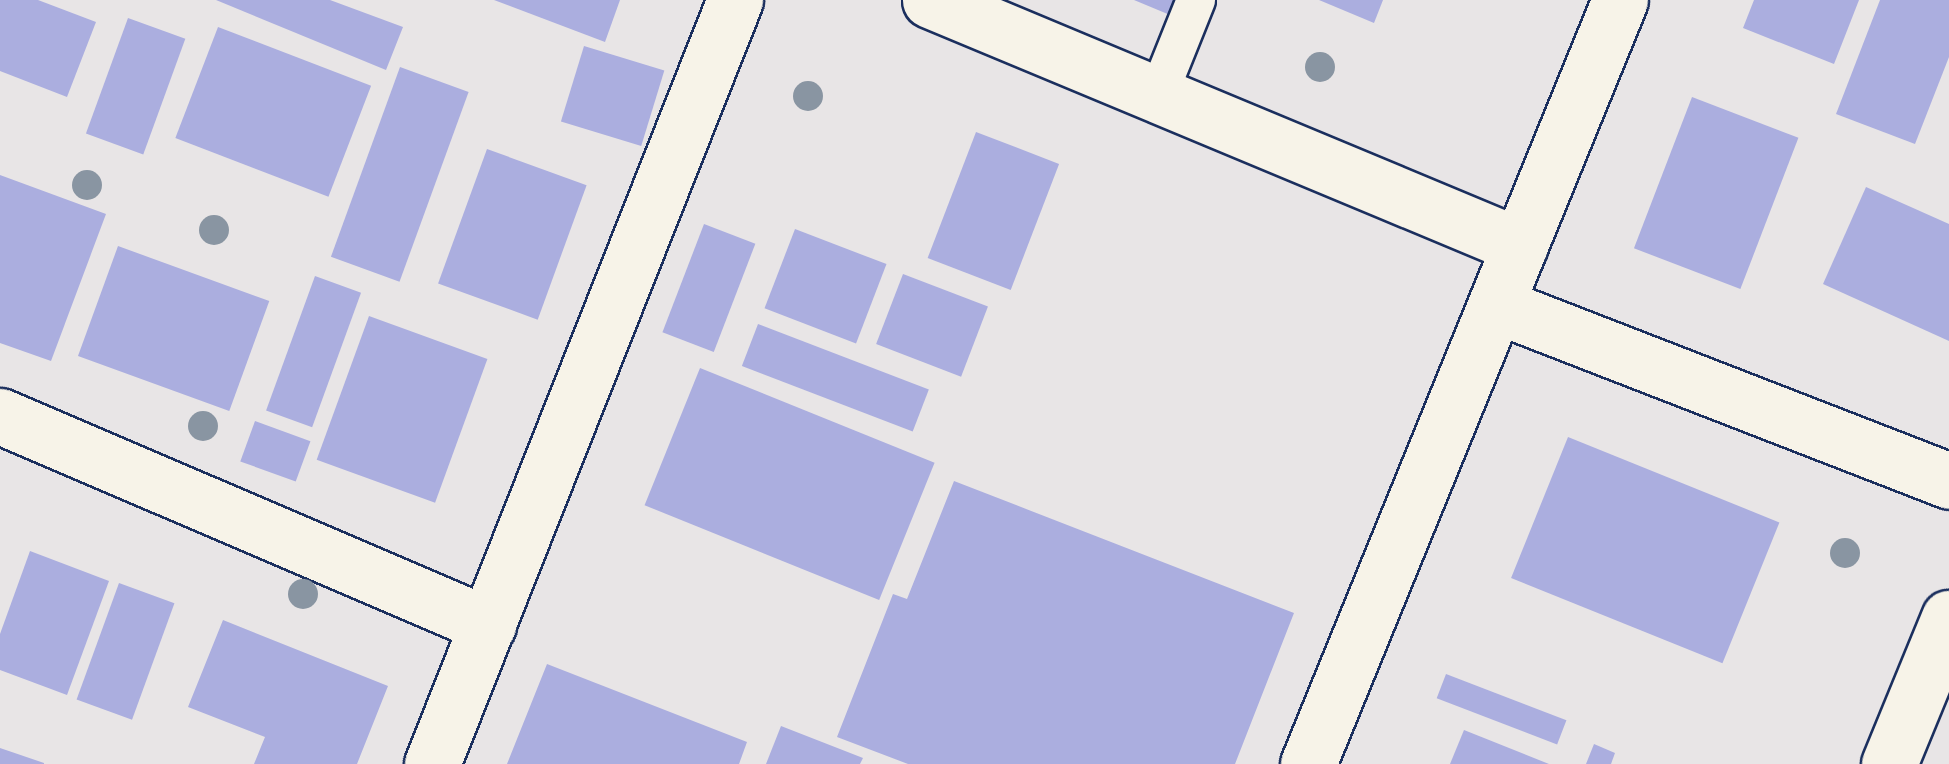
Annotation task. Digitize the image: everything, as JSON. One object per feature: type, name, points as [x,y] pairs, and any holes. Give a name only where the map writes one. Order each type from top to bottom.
[{"type":"street","points":[[432,764],[734,0]]},
{"type":"street","points":[[1308,764],[1620,0]]},
{"type":"street","points":[[950,3],[1520,246]]},
{"type":"street","points":[[1496,305],[1949,480]]},
{"type":"street","points":[[0,416],[488,625]]},
{"type":"street","points":[[1889,764],[1949,618]]},
{"type":"lane","points":[[1160,90],[1196,0]]},
{"type":"building","points":[[0,0],[38,0],[96,22],[67,97],[0,71]]},
{"type":"building","points":[[216,0],[330,0],[403,27],[386,70]]},
{"type":"building","points":[[494,0],[620,0],[605,42]]},
{"type":"building","points":[[1134,0],[1177,0],[1170,15]]},
{"type":"building","points":[[1319,0],[1383,0],[1374,23]]},
{"type":"building","points":[[1754,0],[1859,0],[1834,64],[1743,28]]},
{"type":"building","points":[[1880,0],[1949,0],[1949,57],[1915,144],[1836,114]]},
{"type":"building","points":[[128,18],[185,39],[143,154],[86,134]]},
{"type":"building","points":[[218,27],[371,86],[328,197],[175,138]]},
{"type":"building","points":[[584,46],[664,71],[641,146],[561,122]]},
{"type":"building","points":[[400,67],[469,92],[400,282],[331,257]]},
{"type":"building","points":[[1692,97],[1798,138],[1740,289],[1634,248]]},
{"type":"building","points":[[976,132],[1059,164],[1011,290],[928,258]]},
{"type":"building","points":[[487,149],[587,185],[538,320],[438,283]]},
{"type":"building","points":[[0,175],[106,214],[51,361],[0,343]]},
{"type":"building","points":[[1866,187],[1949,224],[1949,341],[1823,284]]},
{"type":"building","points":[[704,224],[755,244],[714,352],[662,332]]},
{"type":"building","points":[[795,229],[886,264],[856,343],[765,308]]},
{"type":"building","points":[[118,246],[269,301],[229,411],[78,356]]},
{"type":"building","points":[[903,274],[988,307],[961,377],[876,344]]},
{"type":"building","points":[[315,276],[361,293],[312,427],[266,410]]},
{"type":"building","points":[[369,316],[487,359],[435,503],[317,460]]},
{"type":"building","points":[[758,324],[929,390],[913,432],[742,366]]},
{"type":"building","points":[[700,368],[935,463],[879,600],[645,505]]},
{"type":"building","points":[[255,421],[310,441],[296,482],[240,461]]},
{"type":"building","points":[[1568,437],[1779,522],[1722,663],[1511,578]]},
{"type":"building","points":[[954,481],[1294,613],[1235,764],[908,764],[837,737],[893,594],[907,599]]},
{"type":"building","points":[[30,551],[109,581],[67,695],[0,670],[0,634]]},
{"type":"building","points":[[119,583],[174,603],[132,720],[77,700]]},
{"type":"building","points":[[223,620],[388,686],[357,764],[254,764],[265,737],[188,707]]},
{"type":"building","points":[[547,664],[747,742],[739,764],[507,764]]},
{"type":"building","points":[[1446,674],[1566,720],[1557,745],[1437,698]]},
{"type":"building","points":[[781,726],[863,758],[860,764],[766,764]]},
{"type":"building","points":[[1464,730],[1549,764],[1450,764]]},
{"type":"building","points":[[1594,744],[1615,753],[1611,764],[1586,764]]},
{"type":"building","points":[[0,748],[44,763],[44,764],[0,764]]}]
